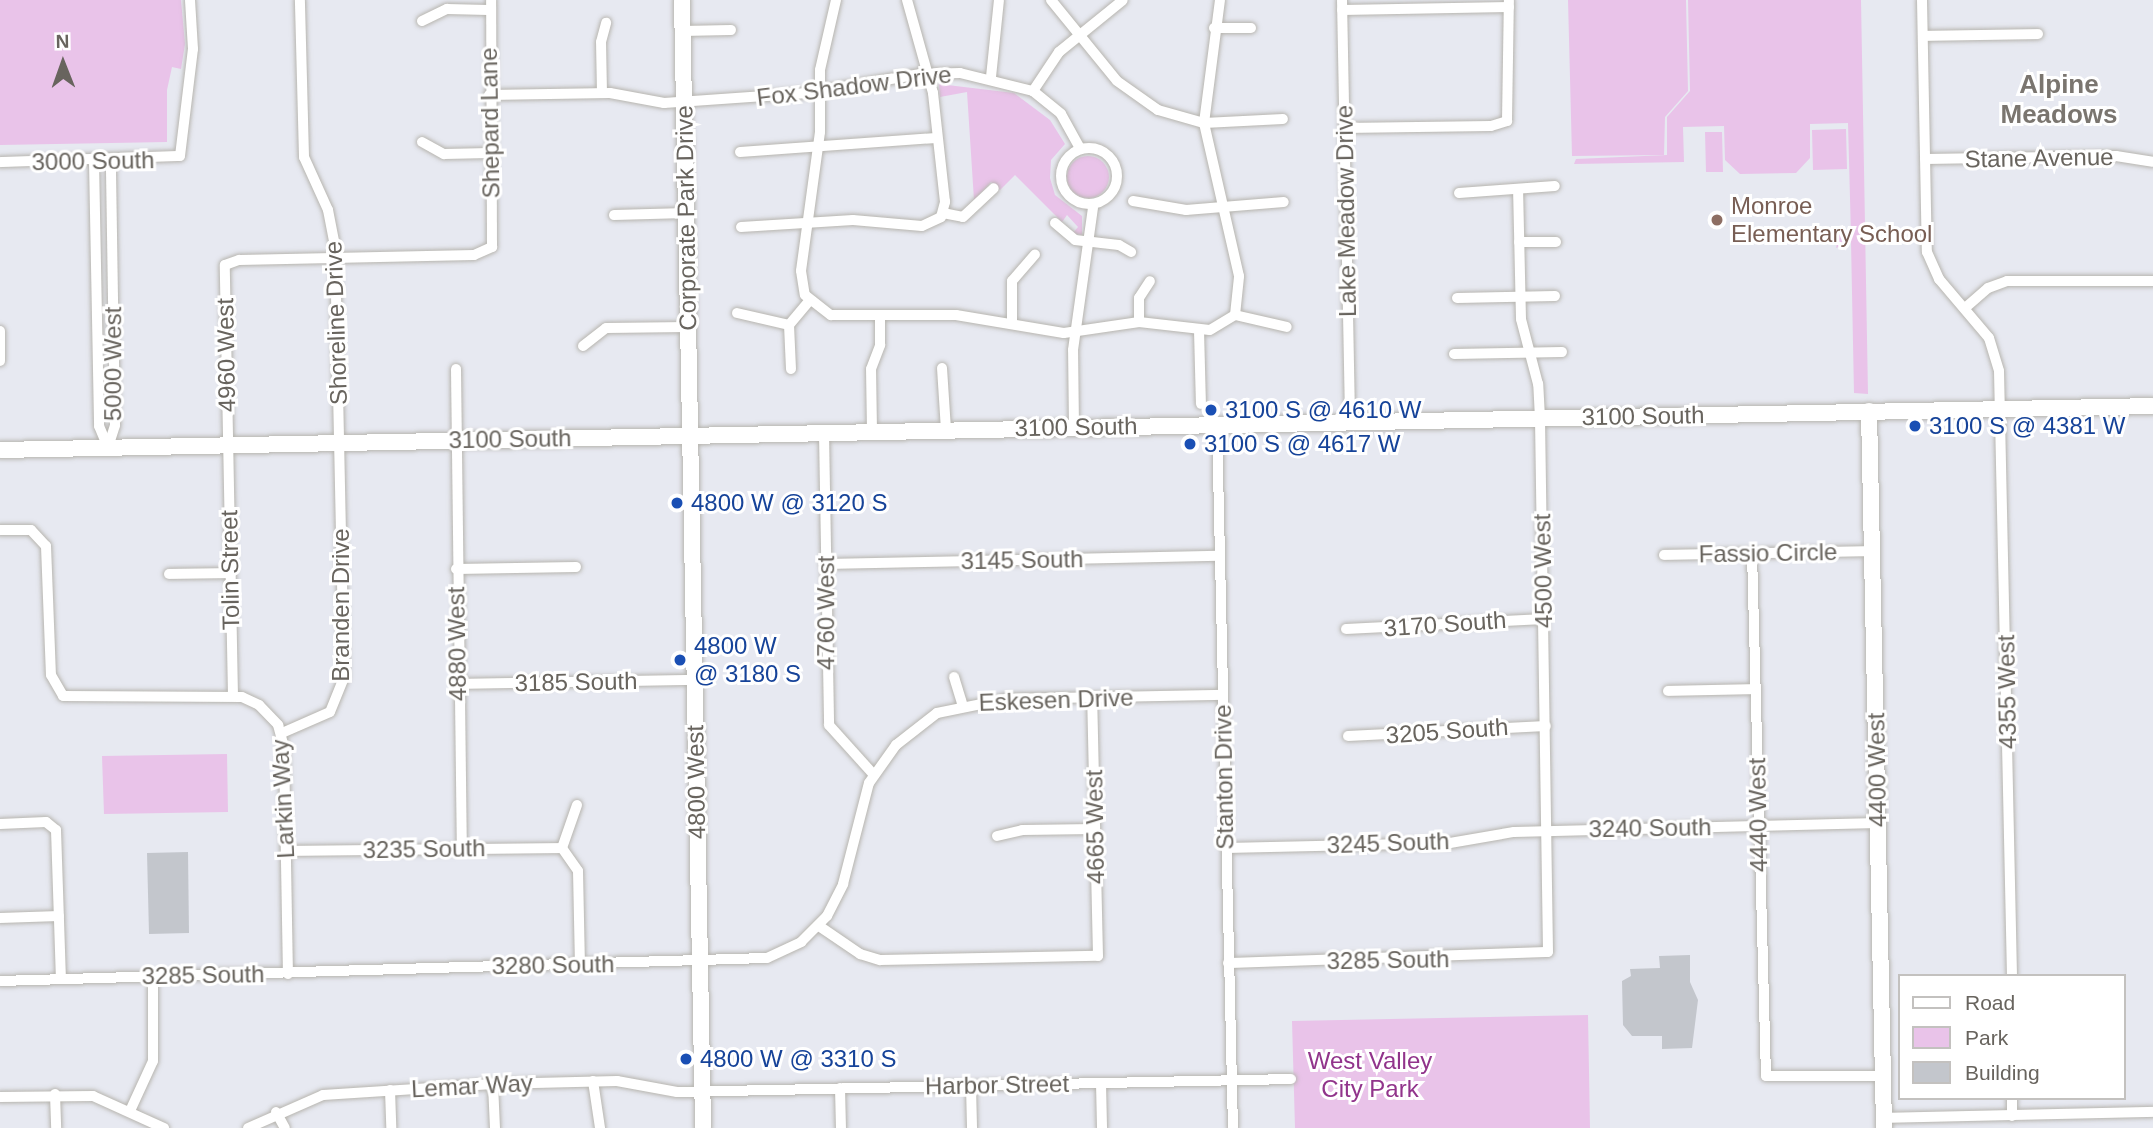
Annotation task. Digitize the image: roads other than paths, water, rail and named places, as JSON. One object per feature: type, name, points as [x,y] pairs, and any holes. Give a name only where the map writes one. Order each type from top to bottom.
[{"type":"main road","name":"Corporate Park Drive","points":[[682,0],[690,436]]},
{"type":"main road","name":"3100 South","points":[[0,450],[2153,406]]},
{"type":"main road","name":"4400 West","points":[[1869,411],[1884,1123]]},
{"type":"main road","name":"4800 West","points":[[690,436],[703,1128]]},
{"type":"street","name":"3000 South","points":[[0,162],[173,159],[183,152],[184,94],[193,49],[190,0]]},
{"type":"street","name":"Shoreline Drive","points":[[300,0],[304,157],[332,224],[335,257],[340,442]]},
{"type":"street","points":[[836,0],[820,92],[818,150],[801,278],[810,302],[831,315],[956,315],[1075,331],[1139,322],[1199,330],[1220,328],[1235,315],[1240,286],[1204,123],[1214,28],[1220,0]]},
{"type":"street","points":[[741,227],[806,226],[853,220],[922,226],[938,221],[943,213],[929,73],[909,22],[907,0]]},
{"type":"street","points":[[991,77],[999,0]]},
{"type":"street","points":[[1051,0],[1079,35],[1139,98],[1167,115],[1204,123],[1283,119]]},
{"type":"street","points":[[1033,91],[1052,58],[1123,0]]},
{"type":"street","name":"4355 West","points":[[1922,0],[1929,261],[1994,347],[2000,409],[2012,974]]},
{"type":"street","points":[[1342,5],[1509,4],[1507,121],[1490,126],[1344,128]]},
{"type":"street","name":"Shepard Lane","points":[[335,257],[474,255],[492,247],[490,5]]},
{"type":"street","points":[[422,21],[447,9],[490,5]]},
{"type":"street","name":"Lake Meadow Drive","points":[[1342,5],[1350,422]]},
{"type":"street","points":[[601,93],[601,42],[607,23]]},
{"type":"street","points":[[1214,28],[1251,28]]},
{"type":"street","points":[[682,31],[731,30]]},
{"type":"street","points":[[1923,36],[2038,34]]},
{"type":"street","name":"Fox Shadow Drive","points":[[489,95],[601,93],[652,103],[820,92],[929,73],[991,77],[1033,91],[1061,114],[1079,146]]},
{"type":"street","points":[[740,152],[818,150],[937,138]]},
{"type":"street","points":[[422,142],[444,153],[490,153]]},
{"type":"street","points":[[1074,428],[1075,331],[1092,243],[1093,207],[1110,193],[1115,168],[1101,151],[1079,146],[1064,162],[1062,178],[1072,197],[1093,207]]},
{"type":"street","name":"Stane Avenue","points":[[1925,159],[2116,156],[2153,162]]},
{"type":"street","name":"5000 West","points":[[108,447],[116,425],[111,160]]},
{"type":"street","name":"5000 West","points":[[94,161],[99,426],[108,447]]},
{"type":"street","points":[[1459,193],[1518,191],[1555,186]]},
{"type":"street","points":[[943,213],[963,217],[994,188]]},
{"type":"street","name":"4500 West","points":[[1518,191],[1519,297],[1540,418],[1549,831],[1548,952]]},
{"type":"street","points":[[1133,201],[1176,210],[1284,202]]},
{"type":"street","points":[[614,215],[686,213]]},
{"type":"street","points":[[1055,223],[1075,240],[1131,252]]},
{"type":"street","points":[[1519,242],[1556,242]]},
{"type":"street","points":[[1012,324],[1012,281],[1035,255]]},
{"type":"street","name":"4960 West","points":[[228,445],[225,265],[335,257]]},
{"type":"street","points":[[1139,322],[1139,298],[1150,281]]},
{"type":"street","points":[[1965,308],[1988,288],[2007,281],[2153,281]]},
{"type":"street","points":[[1457,298],[1555,296]]},
{"type":"street","points":[[791,369],[789,325],[810,302]]},
{"type":"street","points":[[737,313],[789,325]]},
{"type":"street","points":[[1235,315],[1287,327]]},
{"type":"street","points":[[873,432],[871,369],[880,345],[880,317]]},
{"type":"street","points":[[583,346],[606,328],[688,327]]},
{"type":"street","points":[[1199,330],[1200,404]]},
{"type":"street","points":[[0,331],[0,361]]},
{"type":"street","points":[[1454,354],[1562,352]]},
{"type":"street","points":[[942,368],[946,430]]},
{"type":"street","name":"4880 West","points":[[456,369],[453,440],[462,848]]},
{"type":"street","name":"Stanton Drive","points":[[1217,425],[1228,963],[1235,1080],[1233,1128]]},
{"type":"street","name":"4760 West","points":[[824,432],[829,725],[874,775]]},
{"type":"street","name":"Branden Drive","points":[[282,733],[321,719],[342,691],[340,442]]},
{"type":"street","name":"Tolin Street","points":[[228,445],[233,696]]},
{"type":"street","name":"Larkin Way","points":[[0,530],[31,530],[46,546],[51,675],[63,696],[233,696],[260,705],[282,733],[288,974]]},
{"type":"street","name":"Fassio Circle","points":[[1664,555],[1872,551]]},
{"type":"street","name":"4440 West","points":[[1752,554],[1766,1076],[1883,1076]]},
{"type":"street","name":"3145 South","points":[[825,564],[1219,556]]},
{"type":"street","points":[[456,569],[576,566]]},
{"type":"street","points":[[169,574],[230,573]]},
{"type":"street","name":"3170 South","points":[[1346,629],[1544,619]]},
{"type":"street","points":[[954,677],[962,704]]},
{"type":"street","name":"3185 South","points":[[458,684],[695,680]]},
{"type":"street","points":[[1668,691],[1755,689]]},
{"type":"street","name":"Eskesen Drive","points":[[700,962],[767,958],[802,942],[819,926],[839,895],[874,775],[915,727],[962,704],[1222,695]]},
{"type":"street","name":"4665 West","points":[[819,926],[860,954],[880,960],[1098,956],[1093,698]]},
{"type":"street","name":"3205 South","points":[[1348,736],[1546,726]]},
{"type":"street","points":[[577,804],[562,848],[578,872],[580,964]]},
{"type":"street","points":[[0,824],[46,822],[56,830],[61,978]]},
{"type":"street","name":"3240 South","points":[[1549,831],[1878,823]]},
{"type":"street","points":[[997,836],[1022,830],[1094,829]]},
{"type":"street","name":"3245 South","points":[[1226,848],[1450,842],[1549,831]]},
{"type":"street","name":"3235 South","points":[[286,851],[562,848]]},
{"type":"street","points":[[0,918],[60,916]]},
{"type":"street","name":"3285 South","points":[[1228,963],[1548,952]]},
{"type":"street","name":"3280 South","points":[[406,967],[700,962]]},
{"type":"street","name":"3285 South","points":[[0,981],[288,974],[406,967]]},
{"type":"street","points":[[130,1111],[153,1061],[153,976]]},
{"type":"street","name":"Harbor Street","points":[[702,1091],[1291,1079]]},
{"type":"street","points":[[593,1081],[600,1128]]},
{"type":"street","name":"Lemar Way","points":[[248,1128],[275,1112],[323,1095],[493,1084],[593,1081],[702,1091]]},
{"type":"street","points":[[1101,1083],[1102,1128]]},
{"type":"street","points":[[493,1084],[495,1128]]},
{"type":"street","points":[[971,1086],[972,1128]]},
{"type":"street","points":[[840,1088],[841,1128]]},
{"type":"street","points":[[390,1090],[391,1128]]},
{"type":"street","points":[[55,1094],[56,1128]]},
{"type":"street","points":[[0,1097],[55,1094],[93,1096],[164,1128]]},
{"type":"street","points":[[2012,1100],[2012,1116]]},
{"type":"street","points":[[275,1112],[285,1128]]},
{"type":"street","points":[[1884,1123],[2153,1112]]},
{"type":"place","name":"Monroe Elementary School","points":[[1717,220]]},
{"type":"place","name":"3100 S @ 4610 W","points":[[1211,410]]},
{"type":"place","name":"3100 S @ 4381 W","points":[[1915,426]]},
{"type":"place","name":"3100 S @ 4617 W","points":[[1190,444]]},
{"type":"place","name":"4800 W @ 3120 S","points":[[677,503]]},
{"type":"place","name":"4800 W @ 3180 S","points":[[680,660]]},
{"type":"place","name":"4800 W @ 3310 S","points":[[686,1059]]},
{"type":"district","name":"Alpine Meadows","points":[[2059,100]]},
{"type":"park label","name":"West Valley City Park","points":[[1370,1075]]}]
